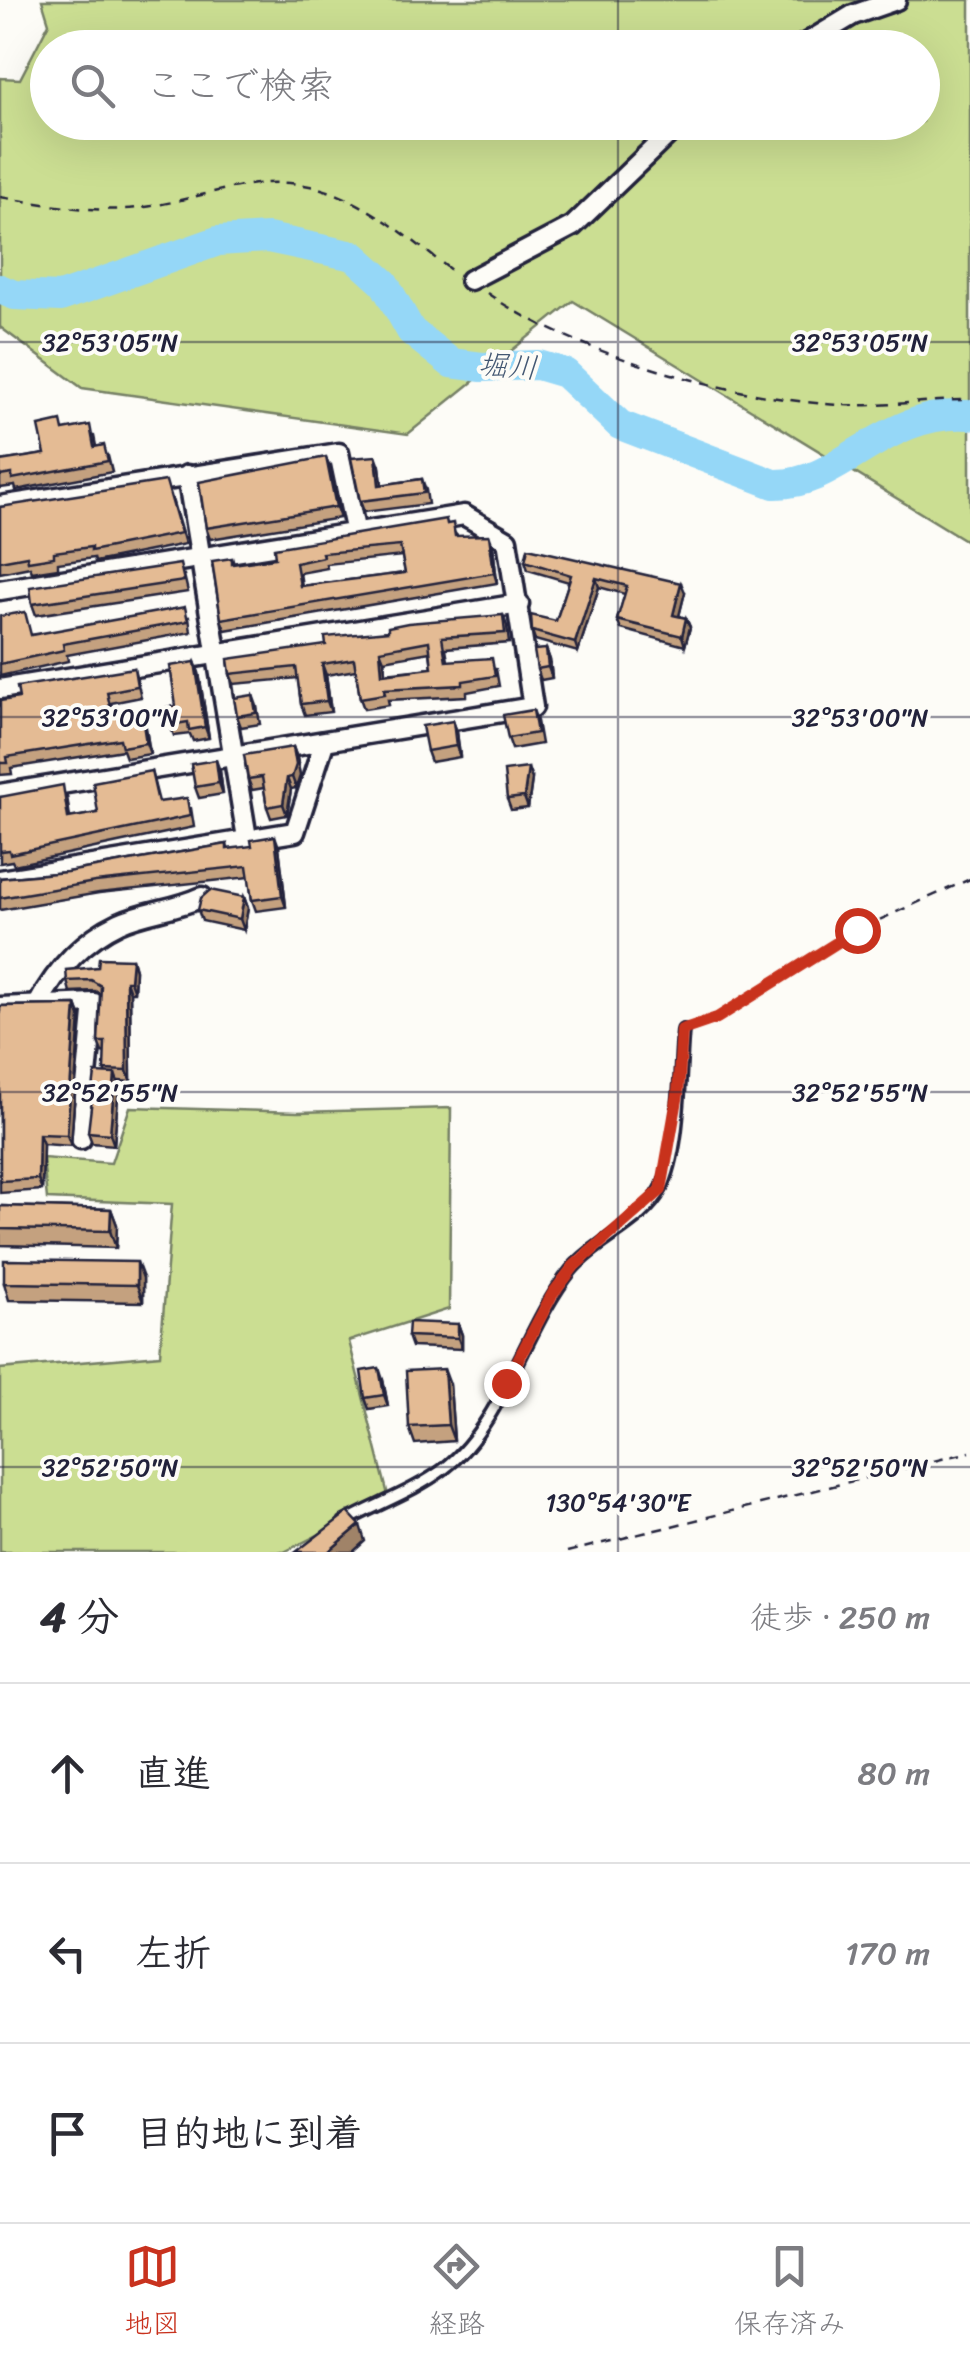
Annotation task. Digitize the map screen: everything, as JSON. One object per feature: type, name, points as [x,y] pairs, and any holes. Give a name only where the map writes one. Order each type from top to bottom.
[{"type":"street","points":[[828,30],[853,15],[896,0]]},
{"type":"street","points":[[470,280],[572,226],[661,140]]},
{"type":"street","points":[[0,506],[339,453],[355,530]]},
{"type":"street","points":[[187,475],[247,838]]},
{"type":"street","points":[[0,590],[464,515],[507,540],[533,707],[0,794]]},
{"type":"street","points":[[0,689],[519,604]]},
{"type":"street","points":[[0,880],[295,832],[324,743]]},
{"type":"street","points":[[38,1006],[58,966],[120,922],[174,910],[202,896]]},
{"type":"street","points":[[0,1007],[94,1004],[81,1139]]},
{"type":"lane","points":[[334,1528],[447,1467],[470,1441],[506,1383],[552,1295],[588,1252],[661,1190],[674,1128],[682,1030]]},
{"type":"path","points":[[682,1030],[745,1002],[857,930],[970,879]]},
{"type":"path","points":[[568,1552],[970,1452]]},
{"type":"green space","points":[[42,0],[970,0],[970,543],[573,301],[408,434],[82,388],[0,327],[0,78],[20,79],[30,60],[30,140],[940,140],[940,30],[45,30],[49,23]]},
{"type":"green space","points":[[130,1107],[298,1112],[451,1108],[449,1309],[349,1341],[389,1499],[284,1552],[0,1552],[0,1369],[160,1355],[172,1204],[47,1199],[43,1158],[111,1163]]},
{"type":"building","points":[[61,421],[63,430],[90,425],[94,447],[104,445],[108,461],[12,479],[12,474],[0,476],[0,461],[45,454],[39,426]]},
{"type":"building","points":[[376,456],[379,485],[422,479],[424,493],[360,501],[351,458]]},
{"type":"building","points":[[326,457],[336,507],[206,528],[199,482]]},
{"type":"building","points":[[166,481],[181,533],[91,551],[91,547],[54,552],[54,557],[0,561],[0,507]]},
{"type":"building","points":[[446,519],[447,524],[453,523],[455,536],[489,535],[494,573],[221,619],[212,561],[232,558],[232,564],[275,558],[274,548]],"holes":[[[400,546],[405,573],[300,586],[296,563],[323,557],[322,553]]]},
{"type":"building","points":[[528,548],[681,583],[673,615],[686,618],[682,636],[617,620],[627,586],[596,578],[575,643],[532,631],[531,615],[556,621],[571,575],[525,561]]},
{"type":"building","points":[[180,564],[184,581],[32,604],[30,587]]},
{"type":"building","points":[[185,607],[188,621],[63,644],[64,650],[0,664],[0,616],[25,612],[31,635]]},
{"type":"building","points":[[503,615],[505,633],[442,637],[446,661],[492,658],[495,676],[463,681],[463,685],[384,689],[385,694],[360,698],[354,659],[322,664],[327,701],[301,704],[296,667],[230,674],[228,659],[326,645],[325,637],[388,631],[388,627]],"holes":[[[429,641],[432,668],[382,674],[380,650]]]},
{"type":"building","points":[[546,649],[548,667],[537,669],[534,650]]},
{"type":"building","points":[[195,662],[205,727],[189,730],[188,722],[170,725],[167,707],[176,706],[170,666]]},
{"type":"building","points":[[134,668],[137,686],[107,692],[112,716],[141,711],[146,743],[122,747],[120,739],[7,757],[8,763],[0,763],[0,701],[19,698],[17,687]]},
{"type":"building","points":[[253,695],[256,713],[237,716],[234,698]]},
{"type":"building","points":[[533,710],[537,733],[508,738],[503,715]]},
{"type":"building","points":[[453,721],[456,746],[427,751],[422,726]]},
{"type":"building","points":[[293,747],[296,765],[292,777],[287,778],[283,804],[267,807],[262,777],[248,779],[244,755]]},
{"type":"building","points":[[216,760],[219,783],[195,787],[191,764]]},
{"type":"building","points":[[528,768],[524,797],[507,799],[504,771]]},
{"type":"building","points":[[151,771],[158,802],[187,798],[190,816],[10,854],[9,850],[0,851],[0,797],[63,785],[68,818],[98,813],[93,782]]},
{"type":"building","points":[[275,836],[282,896],[252,900],[247,866],[95,882],[0,898],[0,878],[67,872],[227,844],[227,849],[252,846],[251,840]]},
{"type":"building","points":[[210,890],[244,897],[240,919],[198,910],[201,898]]},
{"type":"building","points":[[99,958],[132,959],[130,981],[126,981],[127,1071],[104,1070],[105,1042],[98,1042],[101,986],[91,980],[67,981],[66,970],[98,967]]},
{"type":"building","points":[[76,1005],[67,1135],[39,1134],[38,1179],[0,1181],[0,1006]]},
{"type":"building","points":[[95,1073],[115,1074],[110,1134],[88,1132]]},
{"type":"building","points":[[0,1206],[111,1209],[110,1231],[0,1229]]},
{"type":"building","points":[[4,1260],[137,1262],[137,1285],[4,1283]]},
{"type":"building","points":[[409,1322],[458,1324],[458,1338],[408,1336]]},
{"type":"building","points":[[379,1368],[384,1395],[365,1398],[361,1371]]},
{"type":"building","points":[[444,1369],[448,1425],[409,1427],[406,1371]]},
{"type":"building","points":[[348,1512],[360,1525],[328,1552],[296,1552]]},
{"type":"waterway","name":"堀川","points":[[0,289],[14,295],[60,297],[218,241],[268,238],[354,256],[384,283],[411,331],[451,363],[482,367],[538,365],[565,373],[620,425],[774,484],[821,473],[912,424],[939,416],[970,415]]},
{"type":"route","points":[[506,1383],[552,1295],[574,1266],[661,1190],[678,1094],[682,1030],[717,1018],[857,930]]}]
